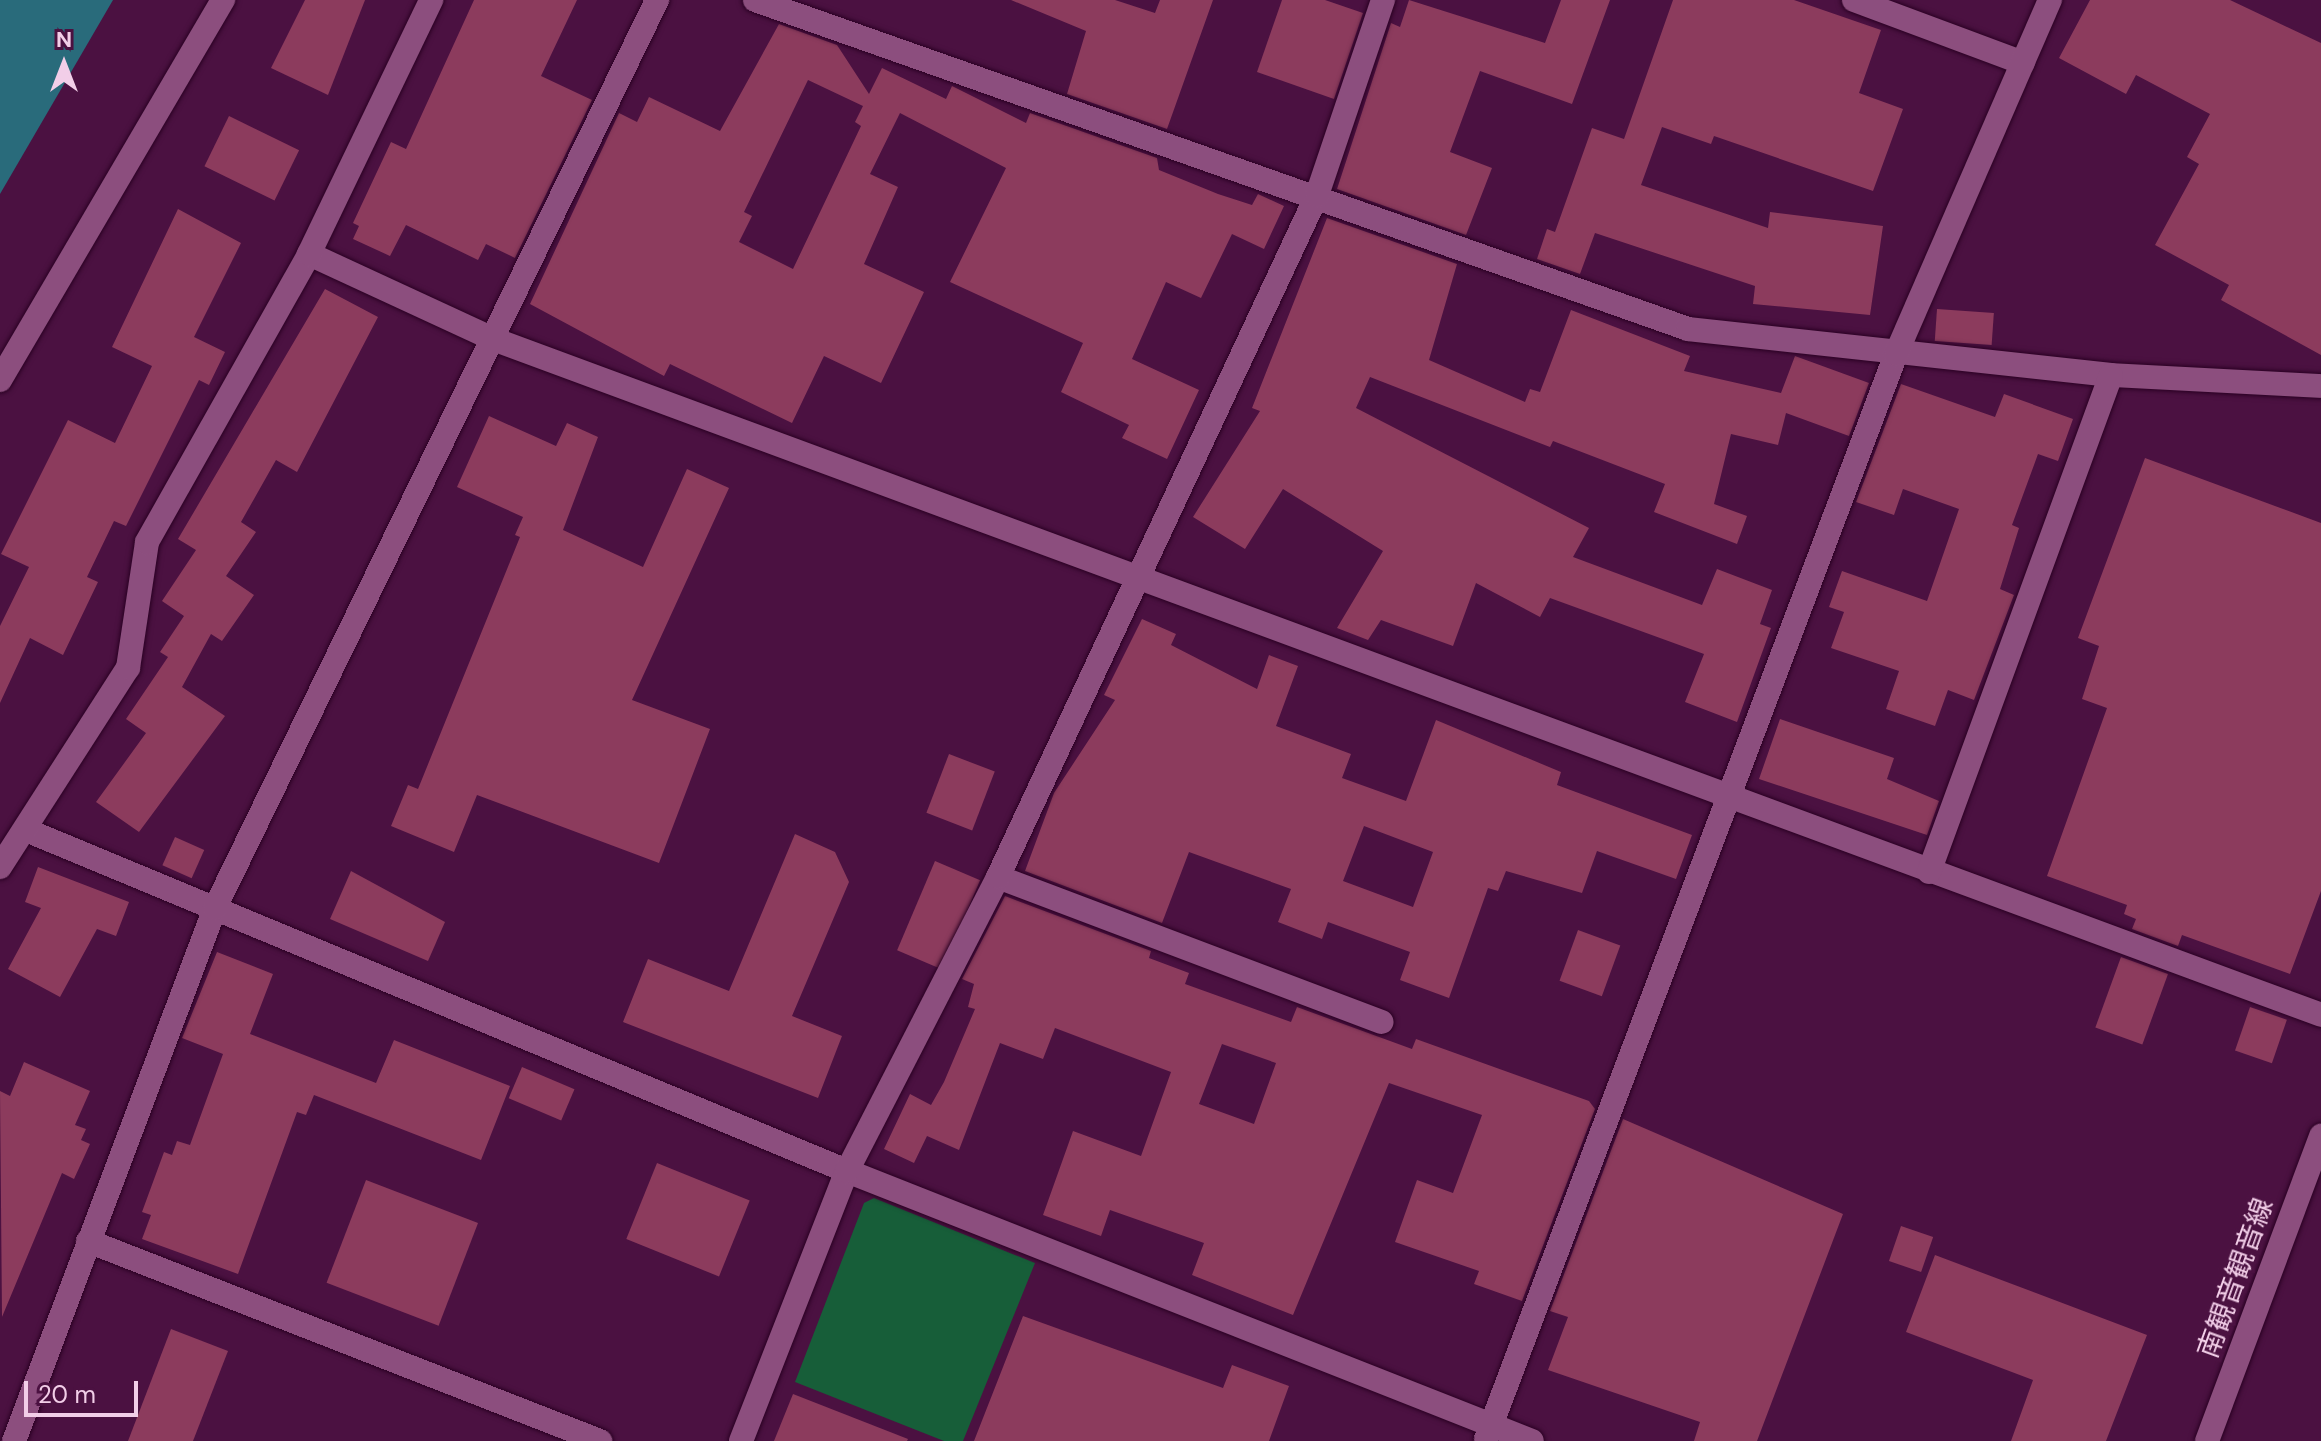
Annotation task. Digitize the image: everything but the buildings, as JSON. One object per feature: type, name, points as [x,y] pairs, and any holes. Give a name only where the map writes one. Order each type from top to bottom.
[{"type":"street","points":[[0,380],[223,0]]},
{"type":"street","points":[[0,867],[128,668],[147,542],[309,254],[431,0]]},
{"type":"street","points":[[14,1441],[215,908],[657,0]]},
{"type":"street","points":[[755,0],[1317,195],[1688,329],[2111,375],[2321,386]]},
{"type":"street","points":[[741,1441],[847,1171],[998,877],[1317,195],[1383,0]]},
{"type":"street","points":[[1854,0],[2023,63]]},
{"type":"street","points":[[1488,1433],[1896,354],[2050,0]]},
{"type":"street","points":[[309,254],[493,339],[2321,1015]]},
{"type":"street","points":[[1929,872],[2111,375]]},
{"type":"street","points":[[26,830],[1488,1433],[1532,1441]]},
{"type":"street","points":[[998,877],[1381,1022]]},
{"type":"street","name":"南観音観音線","points":[[2207,1441],[2321,1136]]},
{"type":"street","points":[[88,1241],[600,1441]]},
{"type":"shaded area","points":[[0,0],[113,0],[0,194]]},
{"type":"shaded area","points":[[874,1198],[1035,1263],[963,1441],[944,1441],[795,1382],[864,1203]]}]
